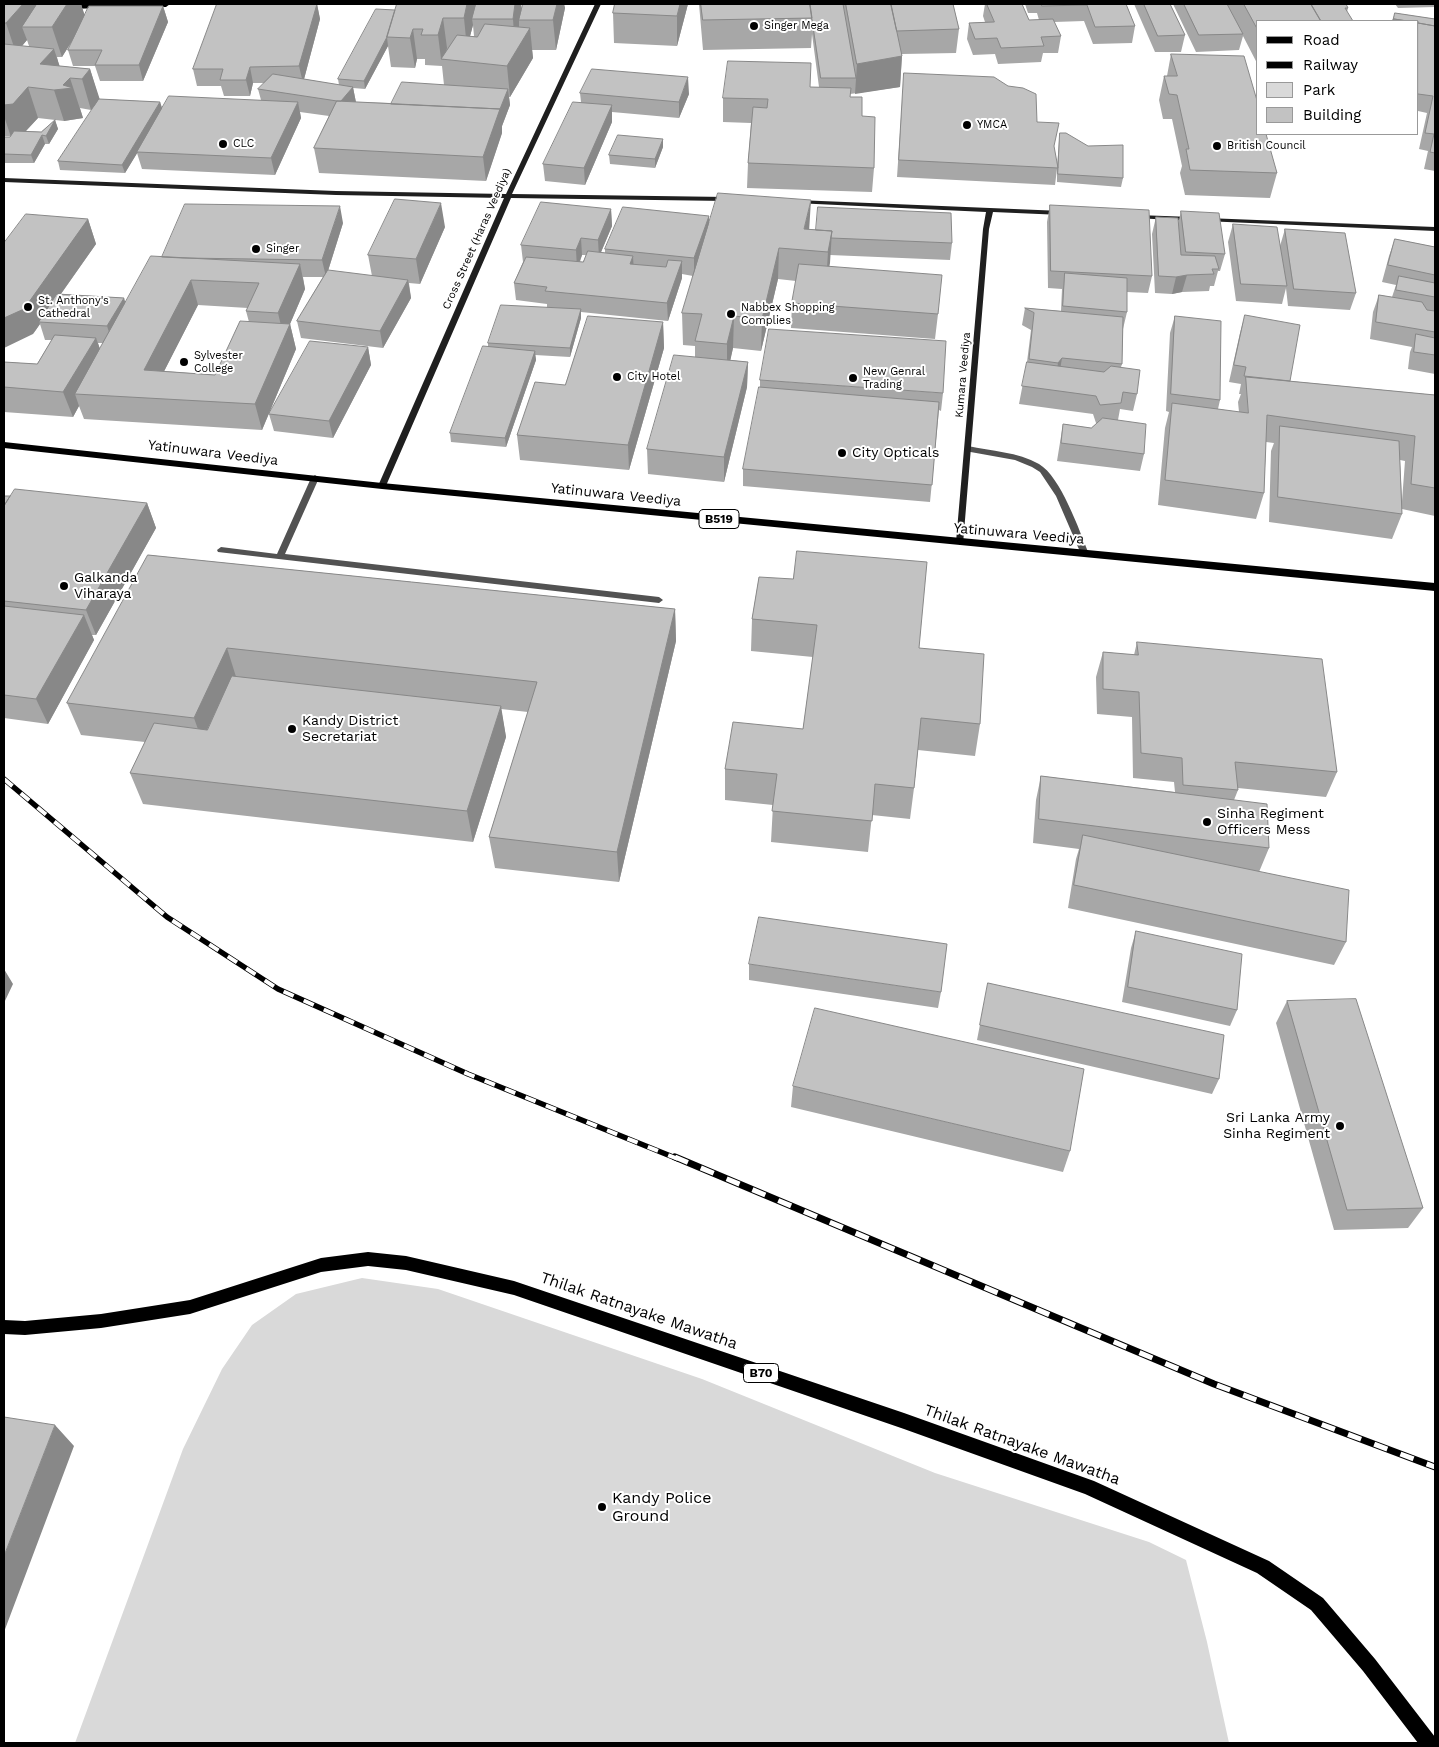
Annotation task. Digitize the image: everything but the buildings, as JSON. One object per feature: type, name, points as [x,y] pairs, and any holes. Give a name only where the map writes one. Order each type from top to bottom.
[{"type":"highway","points":[[55,7],[166,4]]},
{"type":"main road","name":"Yatinuwara Veediya","points":[[4,445],[382,486],[1435,587]]},
{"type":"main road","name":"Thilak Ratnayake Mawatha","points":[[4,1327],[25,1328],[101,1321],[190,1307],[320,1265],[368,1259],[406,1263],[514,1288],[904,1421],[1088,1487],[1195,1534],[1263,1567],[1317,1604],[1369,1665],[1428,1743]]},
{"type":"street","name":"Cross Street (Haras Veediya)","points":[[382,486],[508,196],[598,4]]},
{"type":"street","points":[[4,180],[336,193],[734,200]]},
{"type":"street","points":[[793,202],[1069,214]]},
{"type":"street","name":"Kumara Veediya","points":[[960,542],[986,229],[990,210]]},
{"type":"street","points":[[1128,216],[1435,229]]},
{"type":"lane","points":[[968,449],[1021,460],[1044,470],[1059,494],[1085,554]]},
{"type":"lane","points":[[280,557],[315,478]]},
{"type":"lane","points":[[221,550],[658,600]]},
{"type":"green space","name":"Kandy Police Ground","points":[[362,1278],[438,1289],[702,1379],[935,1473],[1149,1542],[1186,1560],[1207,1642],[1229,1743],[75,1743],[183,1449],[222,1369],[252,1325],[296,1294]]},
{"type":"railway","points":[[4,779],[167,917],[278,989],[468,1074],[678,1159]]},
{"type":"railway","points":[[675,1157],[1214,1384],[1435,1467]]},
{"type":"place","name":"Singer Mega","points":[[754,26]]},
{"type":"place","name":"YMCA","points":[[967,125]]},
{"type":"place","name":"CLC","points":[[223,144]]},
{"type":"place","name":"British Council","points":[[1217,146]]},
{"type":"place","name":"Singer","points":[[256,249]]},
{"type":"place","name":"St. Anthony's Cathedral","points":[[28,307]]},
{"type":"place","name":"Nabbex Shopping Complies","points":[[731,314]]},
{"type":"place","name":"Sylvester College","points":[[184,362]]},
{"type":"place","name":"City Hotel","points":[[617,377]]},
{"type":"place","name":"New Genral Trading","points":[[853,378]]},
{"type":"place","name":"City Opticals","points":[[842,453]]},
{"type":"place","name":"Galkanda Viharaya","points":[[64,586]]},
{"type":"place","name":"Kandy District Secretariat","points":[[292,729]]},
{"type":"place","name":"Sinha Regiment Officers Mess","points":[[1207,822]]},
{"type":"place","name":"Sri Lanka Army Sinha Regiment","points":[[1340,1126]]},
{"type":"place","name":"Kandy Police Ground","points":[[602,1507]]}]
